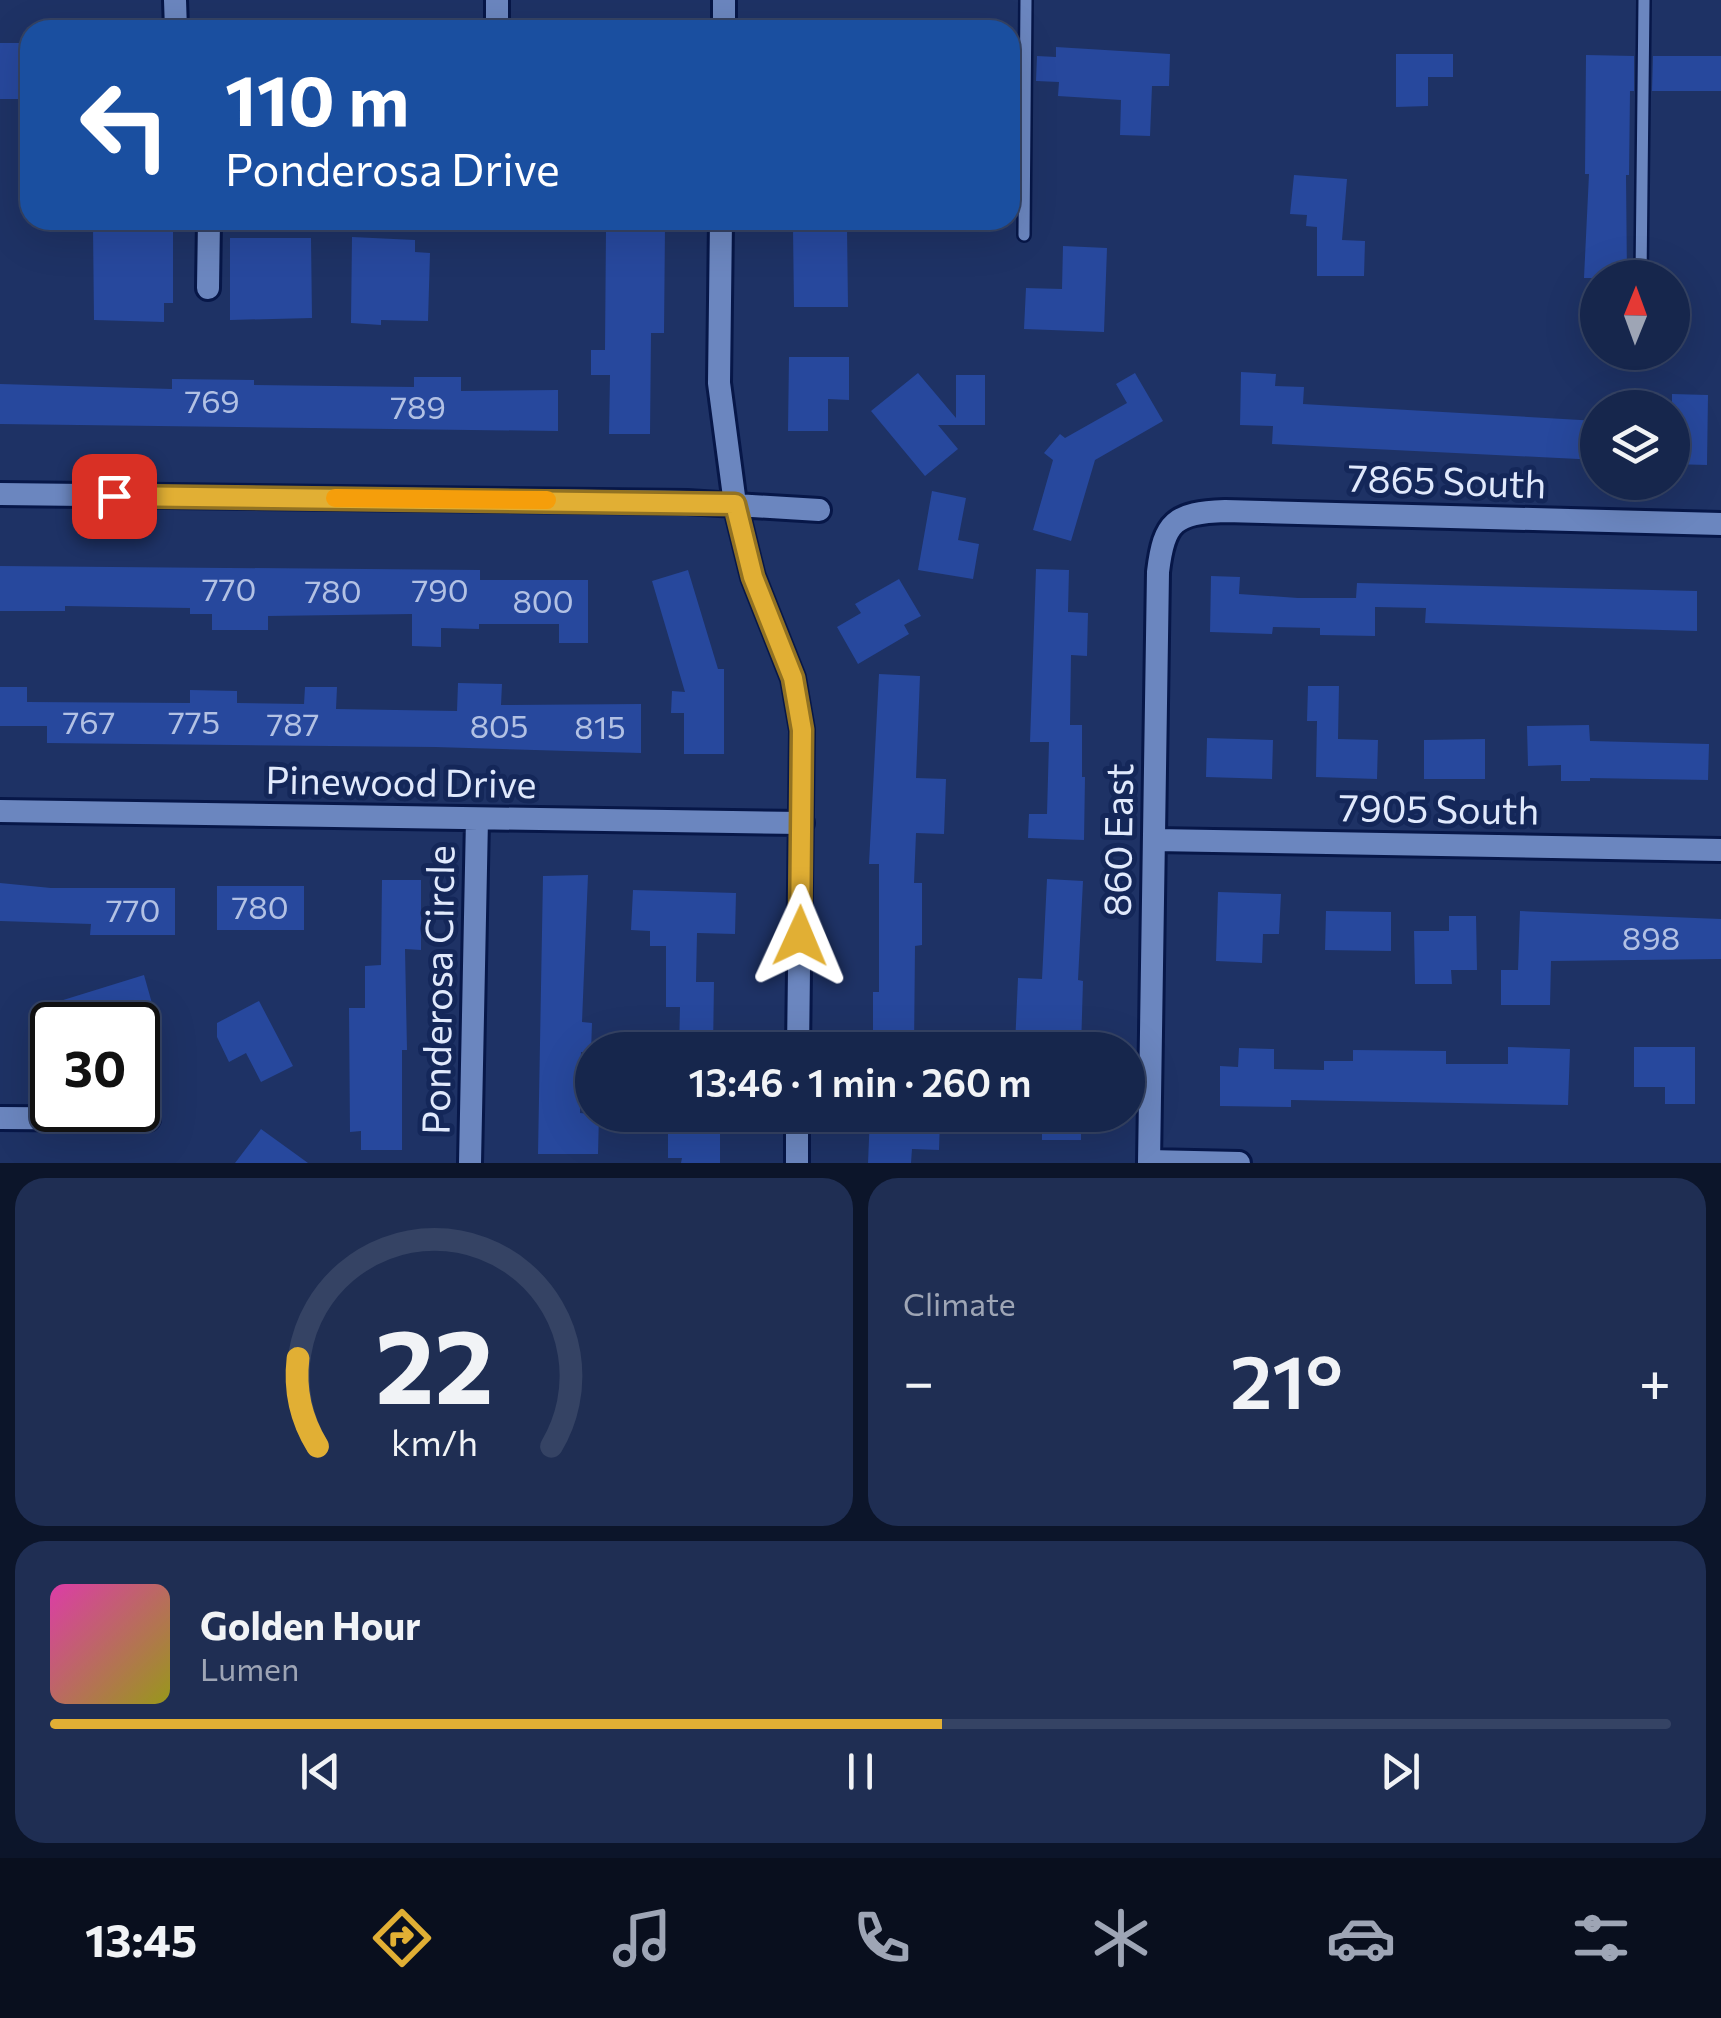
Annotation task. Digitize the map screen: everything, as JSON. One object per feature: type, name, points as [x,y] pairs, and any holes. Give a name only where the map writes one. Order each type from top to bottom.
[{"type":"street","points":[[208,288],[209,230]]},
{"type":"street","points":[[721,230],[720,383],[735,504],[753,577],[793,678],[802,730],[798,1032]]},
{"type":"street","points":[[0,494],[735,504],[820,510]]},
{"type":"street","name":"7865 South","points":[[1173,521],[1189,514],[1225,511],[1721,524]]},
{"type":"street","name":"860 East","points":[[1149,1162],[1158,572],[1165,535],[1173,521]]},
{"type":"street","name":"Pinewood Drive","points":[[0,812],[802,823]]},
{"type":"street","name":"Ponderosa Circle","points":[[470,1163],[477,819]]},
{"type":"street","name":"7905 South","points":[[1155,840],[1721,850]]},
{"type":"street","points":[[0,1118],[30,1118]]},
{"type":"street","points":[[796,1163],[797,1132]]},
{"type":"street","points":[[1149,1162],[1240,1163]]},
{"type":"lane","points":[[1024,235],[1026,0]]},
{"type":"lane","points":[[1641,260],[1644,0]]},
{"type":"building","points":[[0,43],[20,43],[20,99],[0,99]]},
{"type":"building","points":[[1056,47],[1170,54],[1169,86],[1152,86],[1150,136],[1120,135],[1121,100],[1058,96],[1059,82],[1036,81],[1037,56],[1056,57]]},
{"type":"building","points":[[1396,54],[1453,54],[1453,77],[1428,77],[1428,106],[1396,107]]},
{"type":"building","points":[[1586,55],[1634,56],[1626,175],[1627,260],[1585,260],[1589,174],[1585,174]]},
{"type":"building","points":[[1653,56],[1721,56],[1721,91],[1652,91]]},
{"type":"building","points":[[1294,175],[1347,179],[1342,240],[1365,241],[1364,276],[1317,276],[1317,227],[1306,226],[1307,215],[1290,214]]},
{"type":"building","points":[[93,230],[173,230],[173,303],[164,303],[164,322],[94,320]]},
{"type":"building","points":[[606,230],[665,230],[664,333],[651,333],[650,434],[609,434],[610,375],[591,375],[591,350],[605,350]]},
{"type":"building","points":[[793,230],[847,230],[848,307],[794,307]]},
{"type":"building","points":[[352,237],[415,240],[415,252],[430,253],[428,321],[351,323]]},
{"type":"building","points":[[230,238],[311,238],[312,318],[230,320]]},
{"type":"building","points":[[1063,246],[1107,248],[1104,332],[1024,329],[1026,288],[1062,289]]},
{"type":"building","points":[[789,357],[849,357],[849,400],[828,399],[828,431],[788,431]]},
{"type":"building","points":[[1241,372],[1276,374],[1275,386],[1304,387],[1303,404],[1580,420],[1580,459],[1272,444],[1273,426],[1240,425]]},
{"type":"building","points":[[918,373],[956,418],[956,375],[985,375],[985,425],[938,425],[958,449],[925,476],[871,411]]},
{"type":"building","points":[[1135,373],[1163,421],[1095,460],[1071,541],[1033,530],[1053,460],[1044,453],[1060,434],[1065,438],[1127,403],[1116,384]]},
{"type":"building","points":[[414,377],[461,377],[461,391],[558,390],[558,431],[0,424],[0,384],[172,389],[172,379],[254,380],[254,385],[414,387]]},
{"type":"building","points":[[1690,394],[1708,395],[1707,465],[1690,465]]},
{"type":"building","points":[[932,491],[966,498],[958,540],[979,544],[973,579],[918,570]]},
{"type":"building","points":[[0,566],[480,570],[480,580],[588,580],[588,643],[559,643],[559,624],[479,624],[479,629],[441,628],[441,647],[412,646],[412,614],[268,616],[268,630],[212,630],[212,614],[190,614],[190,608],[65,606],[65,611],[0,611]]},
{"type":"building","points":[[1036,569],[1069,570],[1068,612],[1088,613],[1087,656],[1071,655],[1070,725],[1082,725],[1084,840],[1028,838],[1029,814],[1047,814],[1049,742],[1030,742]]},
{"type":"building","points":[[688,570],[718,669],[724,669],[724,754],[684,754],[684,713],[671,713],[672,691],[685,692],[652,581]]},
{"type":"building","points":[[1211,576],[1240,577],[1239,594],[1298,598],[1356,598],[1357,583],[1697,591],[1697,631],[1425,623],[1426,608],[1375,607],[1375,636],[1320,635],[1320,628],[1273,627],[1272,634],[1210,632]]},
{"type":"building","points":[[899,579],[921,616],[904,625],[909,634],[858,664],[837,627],[861,613],[855,604]]},
{"type":"building","points":[[879,674],[920,676],[916,778],[946,779],[944,834],[916,833],[914,883],[922,883],[922,945],[915,946],[914,1032],[873,1032],[873,992],[879,992],[879,864],[869,864]]},
{"type":"building","points":[[458,683],[502,684],[501,705],[641,704],[641,753],[47,743],[47,726],[0,726],[0,687],[27,687],[27,702],[190,703],[190,690],[237,691],[237,703],[304,704],[305,687],[337,687],[336,709],[457,711]]},
{"type":"building","points":[[1308,686],[1339,686],[1338,739],[1378,740],[1377,779],[1316,777],[1317,721],[1307,721]]},
{"type":"building","points":[[1589,725],[1590,741],[1709,744],[1708,780],[1561,781],[1561,765],[1528,766],[1527,726]]},
{"type":"building","points":[[1207,738],[1273,740],[1272,779],[1206,777]]},
{"type":"building","points":[[1485,739],[1485,779],[1424,779],[1424,740]]},
{"type":"building","points":[[588,875],[582,1022],[592,1023],[592,1032],[575,1032],[575,1132],[599,1132],[598,1154],[538,1154],[543,876]]},
{"type":"building","points":[[1047,879],[1083,881],[1078,980],[1083,981],[1082,1032],[1016,1032],[1018,978],[1042,979]]},
{"type":"building","points":[[382,880],[421,880],[421,950],[405,949],[407,1050],[402,1050],[402,1150],[361,1150],[361,1131],[350,1132],[349,1008],[365,1008],[365,966],[381,965]]},
{"type":"building","points":[[0,883],[51,888],[175,888],[175,935],[90,935],[91,924],[0,921]]},
{"type":"building","points":[[217,886],[304,886],[304,930],[217,930]]},
{"type":"building","points":[[633,890],[736,893],[735,934],[697,933],[696,982],[714,982],[713,1032],[679,1032],[680,1007],[666,1007],[666,946],[650,946],[650,931],[631,930]]},
{"type":"building","points":[[1218,892],[1281,894],[1279,934],[1263,934],[1262,963],[1216,961]]},
{"type":"building","points":[[1326,911],[1391,912],[1391,951],[1325,950]]},
{"type":"building","points":[[1520,911],[1721,919],[1721,959],[1551,961],[1550,1005],[1501,1005],[1501,970],[1518,970]]},
{"type":"building","points":[[1449,916],[1476,916],[1477,970],[1451,970],[1452,984],[1415,984],[1414,931],[1449,931]]},
{"type":"building","points":[[144,975],[152,1002],[60,1002]]},
{"type":"building","points":[[259,1001],[293,1066],[261,1082],[246,1053],[229,1062],[217,1037],[217,1023]]},
{"type":"building","points":[[1508,1047],[1570,1049],[1568,1105],[1291,1100],[1291,1107],[1220,1106],[1220,1066],[1238,1067],[1239,1048],[1274,1049],[1274,1069],[1324,1070],[1324,1061],[1353,1061],[1353,1050],[1446,1051],[1446,1064],[1508,1064]]},
{"type":"building","points":[[1634,1047],[1695,1047],[1695,1104],[1665,1104],[1665,1087],[1634,1087]]},
{"type":"building","points":[[261,1129],[308,1163],[235,1163]]},
{"type":"building","points":[[668,1132],[720,1132],[720,1163],[681,1163],[682,1158],[668,1158]]},
{"type":"building","points":[[869,1132],[940,1132],[939,1150],[912,1149],[911,1163],[868,1163]]},
{"type":"building","points":[[1042,1132],[1081,1132],[1081,1140],[1042,1140]]},
{"type":"slow traffic","points":[[335,498],[547,500]]},
{"type":"route","points":[[114,496],[735,504],[753,577],[793,678],[802,730],[800,936]]}]
